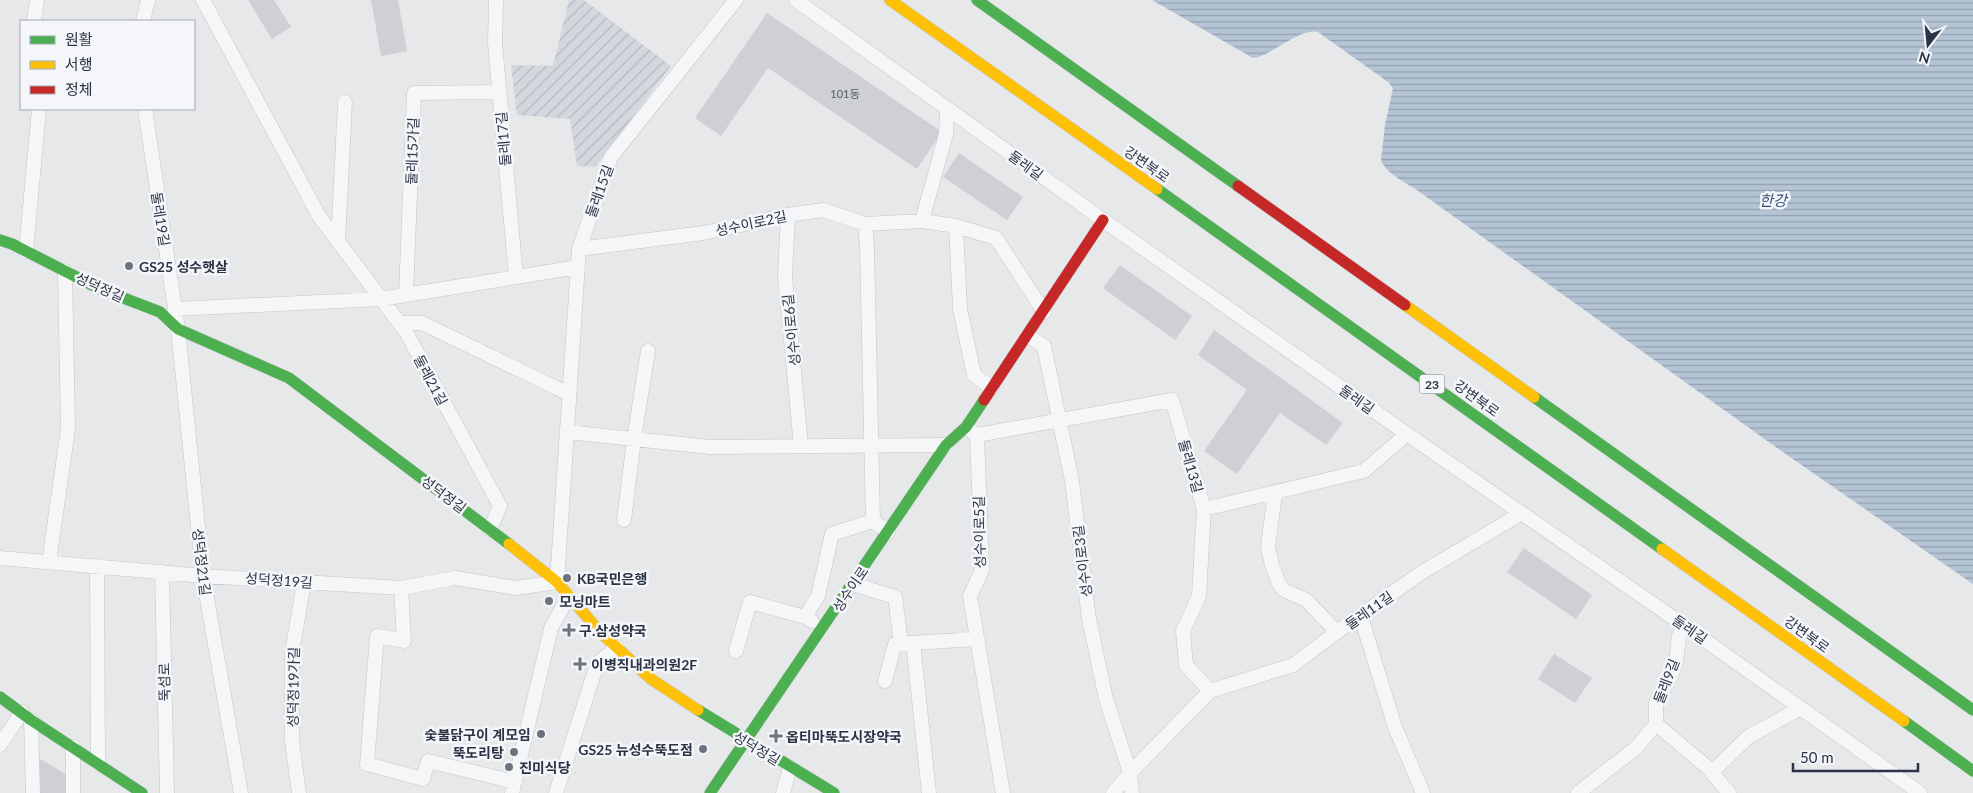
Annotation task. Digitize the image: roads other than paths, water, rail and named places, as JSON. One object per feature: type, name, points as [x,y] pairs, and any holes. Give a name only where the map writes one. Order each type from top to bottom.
[{"type":"main road","name":"강변북로","points":[[890,0],[1973,771]]},
{"type":"main road","points":[[978,0],[1973,710]]},
{"type":"main road","name":"성수이로","points":[[710,793],[946,445],[971,431],[992,388],[1103,220]]},
{"type":"main road","name":"성덕정길","points":[[0,240],[26,251],[100,289],[160,312],[178,329],[288,378],[490,529],[557,582],[600,632],[651,679],[747,741],[834,793]]},
{"type":"main road","points":[[0,697],[98,763],[121,786],[142,793]]},
{"type":"street","points":[[34,20],[38,0]]},
{"type":"street","points":[[143,20],[148,0]]},
{"type":"street","name":"둘레21길","points":[[203,0],[319,216],[406,332],[500,506],[490,529]]},
{"type":"street","name":"둘레17길","points":[[496,0],[494,43],[516,277]]},
{"type":"street","name":"둘레15길","points":[[557,582],[579,248],[611,158],[736,0]]},
{"type":"street","name":"둘레길","points":[[796,0],[1103,220],[1407,434],[1685,626],[1920,793]]},
{"type":"street","name":"둘레15가길","points":[[406,295],[414,93],[499,92]]},
{"type":"street","points":[[338,241],[344,102]]},
{"type":"street","points":[[922,221],[946,134],[947,108]]},
{"type":"street","points":[[26,251],[40,110]]},
{"type":"street","name":"둘레19길","points":[[145,110],[178,329]]},
{"type":"street","name":"성수이로2길","points":[[579,248],[703,233],[788,215],[823,210],[865,224],[922,221],[956,226],[996,238],[1044,312]]},
{"type":"street","name":"성수이로6길","points":[[788,215],[785,276],[801,446]]},
{"type":"street","points":[[865,224],[873,521]]},
{"type":"street","points":[[956,226],[960,309],[974,375],[992,388]]},
{"type":"street","points":[[175,309],[381,299],[578,267]]},
{"type":"street","name":"성덕정길","points":[[49,562],[68,429],[65,271]]},
{"type":"street","points":[[399,323],[422,323],[569,394]]},
{"type":"street","name":"성덕정21길","points":[[178,329],[203,576],[241,793]]},
{"type":"street","name":"성수이로3길","points":[[1028,336],[1044,346],[1072,481],[1089,619],[1106,700],[1130,773],[1132,793]]},
{"type":"street","points":[[624,520],[648,351]]},
{"type":"street","name":"둘레13길","points":[[971,431],[1060,420],[1172,400],[1204,509],[1364,472],[1407,434]]},
{"type":"street","name":"성수이로5길","points":[[971,431],[982,570],[970,596],[1003,793]]},
{"type":"street","points":[[567,432],[710,447],[946,445]]},
{"type":"street","points":[[1275,493],[1268,547],[1279,584],[1284,590],[1306,600],[1337,632]]},
{"type":"street","points":[[1204,509],[1200,596],[1183,631],[1186,664],[1210,691]]},
{"type":"street","name":"둘레11길","points":[[1113,793],[1210,691],[1294,665],[1421,573],[1522,513]]},
{"type":"street","points":[[873,521],[888,532]]},
{"type":"street","points":[[806,616],[818,596],[832,534],[873,521]]},
{"type":"street","name":"성덕정19길","points":[[0,558],[203,576],[401,588],[455,578],[516,588],[557,582]]},
{"type":"street","points":[[97,566],[98,763]]},
{"type":"street","name":"뚝섬로","points":[[162,572],[167,793]]},
{"type":"street","name":"성덕정19가길","points":[[299,793],[292,741],[292,653],[304,582]]},
{"type":"street","points":[[853,584],[895,597],[907,643],[929,793]]},
{"type":"street","points":[[401,588],[404,641],[377,636],[367,764],[423,779],[428,761],[514,787],[551,628],[568,596]]},
{"type":"street","points":[[736,651],[750,602],[806,616],[822,629]]},
{"type":"street","points":[[1361,617],[1395,727],[1423,793]]},
{"type":"street","name":"둘레9길","points":[[1656,724],[1656,703],[1676,663],[1680,636],[1685,626]]},
{"type":"street","points":[[885,681],[895,644],[978,639]]},
{"type":"street","points":[[556,793],[597,664],[617,648]]},
{"type":"street","points":[[1712,772],[1748,737],[1801,708]]},
{"type":"street","points":[[0,746],[27,716]]},
{"type":"street","points":[[27,716],[33,793]]},
{"type":"street","points":[[1578,793],[1636,748],[1656,724],[1712,772],[1729,793]]},
{"type":"street","points":[[73,747],[73,793]]},
{"type":"street","name":"성덕정길","points":[[783,793],[790,767]]},
{"type":"water","name":"한강","points":[[1152,0],[1973,0],[1973,584],[1780,450],[1391,173],[1381,160],[1385,125],[1393,88],[1388,82],[1318,32],[1302,34],[1268,53],[1253,58]]},
{"type":"place","name":"GS25 성수햇살","points":[[129,266]]},
{"type":"place","name":"KB국민은행","points":[[567,578]]},
{"type":"place","name":"모닝마트","points":[[549,601]]},
{"type":"place","name":"구.삼성약국","points":[[569,630]]},
{"type":"place","name":"이병직내과의원2F","points":[[580,664]]},
{"type":"place","name":"숯불닭구이 계모임","points":[[541,734]]},
{"type":"place","name":"옵티마뚝도시장약국","points":[[776,736]]},
{"type":"place","name":"GS25 뉴성수뚝도점","points":[[703,749]]},
{"type":"place","name":"뚝도리탕","points":[[514,752]]},
{"type":"place","name":"진미식당","points":[[509,767]]}]
